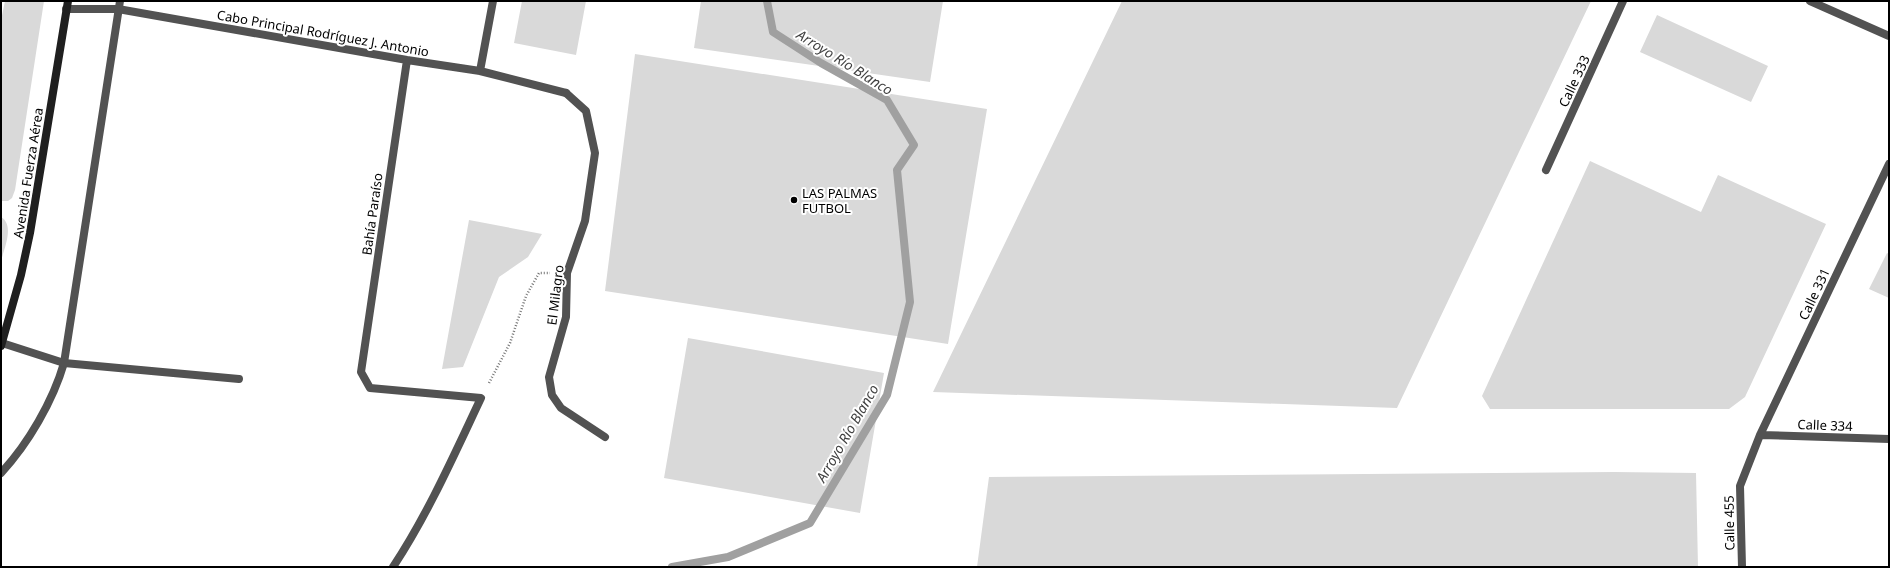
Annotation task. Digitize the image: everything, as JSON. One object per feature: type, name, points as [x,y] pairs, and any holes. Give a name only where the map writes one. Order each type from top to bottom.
[{"type":"main road","name":"Avenida Fuerza Aérea","points":[[2,344],[22,275],[67,5]]},
{"type":"street","points":[[480,71],[493,1]]},
{"type":"street","name":"Calle 333","points":[[1546,170],[1624,1]]},
{"type":"street","points":[[1810,1],[1889,36]]},
{"type":"street","name":"Cabo Principal Rodríguez J. Antonio","points":[[67,5],[119,5],[406,60],[480,71],[566,93]]},
{"type":"street","points":[[1,473],[39,422],[59,381],[64,363],[119,5]]},
{"type":"street","name":"Bahía Paraíso","points":[[406,60],[360,372],[370,388],[482,398]]},
{"type":"street","name":"El Milagro","points":[[566,93],[586,111],[595,153],[585,221],[567,273],[566,318],[549,377],[552,395],[560,408],[605,437]]},
{"type":"street","name":"Calle 331","points":[[1760,435],[1889,164]]},
{"type":"street","points":[[2,344],[64,363],[239,379]]},
{"type":"street","points":[[393,567],[406,548],[482,398]]},
{"type":"street","name":"Calle 334","points":[[1760,435],[1889,439]]},
{"type":"street","name":"Calle 455","points":[[1742,567],[1740,486],[1760,435]]},
{"type":"path","points":[[482,398],[510,343],[526,296],[538,273],[567,273]]},
{"type":"shaded area","points":[[5,1],[44,1],[15,190],[12,198],[8,201],[1,201],[1,20]]},
{"type":"shaded area","points":[[522,1],[586,1],[576,55],[514,43]]},
{"type":"shaded area","points":[[701,1],[943,1],[930,82],[694,48]]},
{"type":"shaded area","points":[[1122,1],[1591,1],[1397,408],[933,392]]},
{"type":"shaded area","points":[[1657,15],[1768,66],[1751,102],[1640,52]]},
{"type":"shaded area","name":"LAS PALMAS FUTBOL","points":[[635,54],[987,109],[948,344],[605,291]]},
{"type":"shaded area","points":[[1590,161],[1701,212],[1718,175],[1826,224],[1745,397],[1729,409],[1490,409],[1482,396]]},
{"type":"shaded area","points":[[1,217],[5,221],[8,231],[1,261]]},
{"type":"shaded area","points":[[469,220],[542,234],[528,257],[499,277],[463,367],[442,369]]},
{"type":"shaded area","points":[[1887,253],[1889,254],[1889,298],[1869,289]]},
{"type":"shaded area","points":[[688,338],[884,373],[860,513],[664,478]]},
{"type":"shaded area","points":[[1614,472],[1696,473],[1698,567],[977,567],[989,477]]},
{"type":"waterway","name":"Arroyo Río Blanco","points":[[672,567],[728,557],[810,523],[887,395],[910,302],[897,170],[914,145],[887,100],[821,63],[773,32],[767,1]]},
{"type":"place","name":"LAS PALMAS FUTBOL","points":[[794,200]]}]
